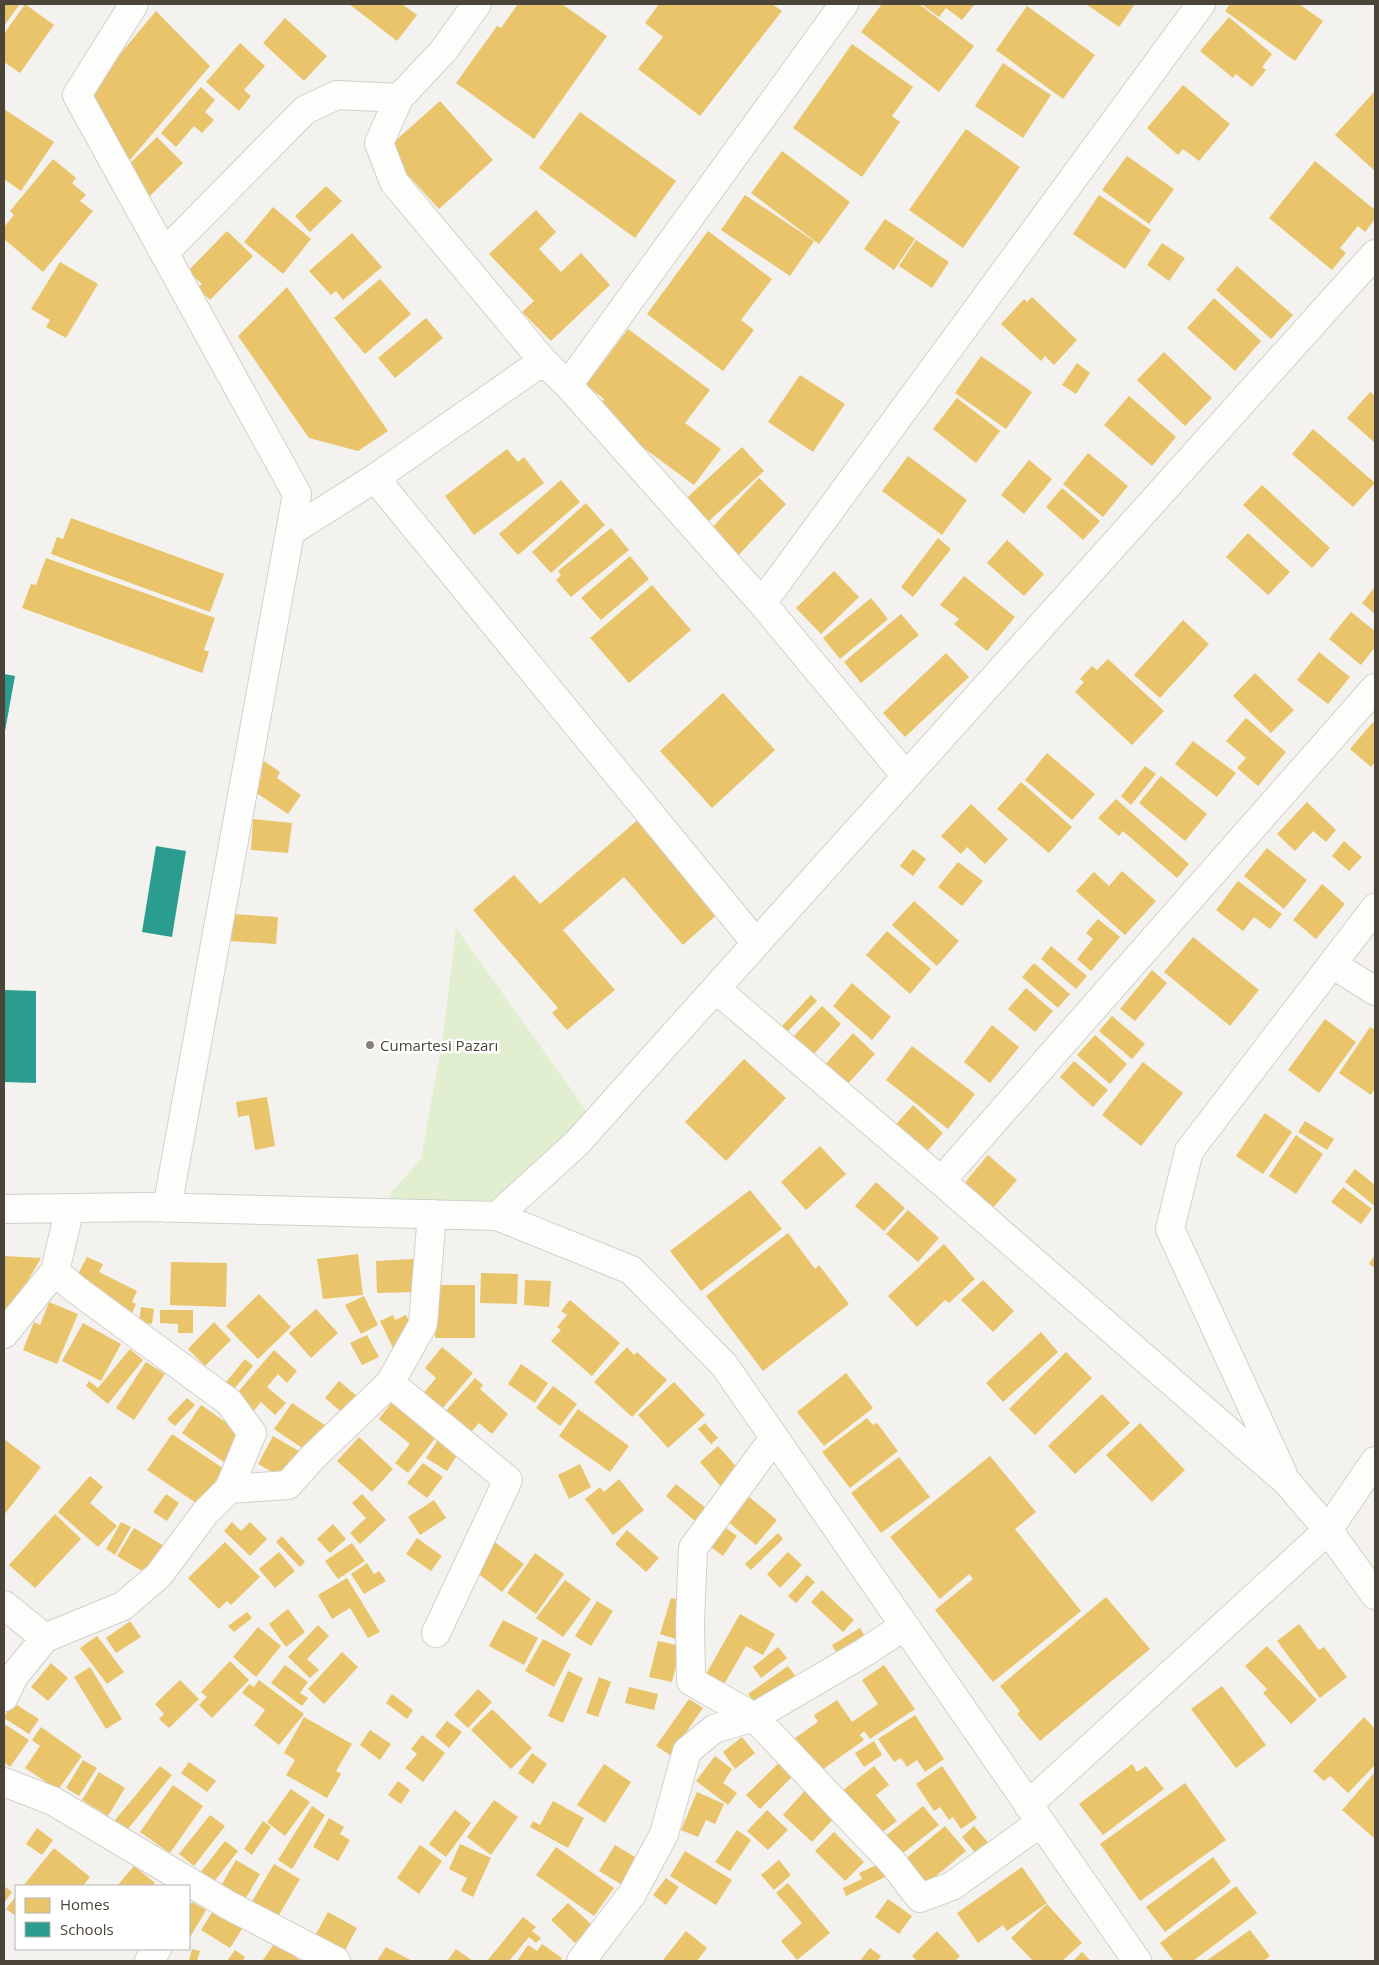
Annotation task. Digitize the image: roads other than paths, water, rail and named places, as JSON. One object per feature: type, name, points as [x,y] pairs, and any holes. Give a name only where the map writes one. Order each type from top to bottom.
[{"type":"street","points":[[134,4],[77,95],[297,494],[167,1208]]},
{"type":"street","points":[[477,4],[444,50],[399,98],[379,143],[394,182],[543,361],[568,385],[762,603],[906,776]]},
{"type":"street","points":[[568,385],[844,4]]},
{"type":"street","points":[[762,603],[1201,4]]},
{"type":"street","points":[[164,253],[305,110],[337,95],[399,98]]},
{"type":"street","points":[[497,1216],[577,1143],[1375,254]]},
{"type":"street","points":[[290,532],[375,478],[543,361]]},
{"type":"street","points":[[375,478],[756,943]]},
{"type":"street","points":[[942,1181],[1375,688]]},
{"type":"street","points":[[1286,1482],[1170,1228],[1189,1151],[1375,908]]},
{"type":"street","points":[[1332,964],[1375,990]]},
{"type":"street","points":[[716,989],[942,1181],[1286,1482],[1328,1530],[1375,1595]]},
{"type":"street","points":[[4,1334],[55,1271],[70,1208]]},
{"type":"street","points":[[4,1209],[167,1208],[497,1216],[631,1270],[724,1365],[1137,1961]]},
{"type":"street","points":[[230,1489],[288,1485],[314,1456],[390,1383],[423,1324],[432,1214]]},
{"type":"street","points":[[4,1697],[14,1676],[45,1638],[123,1606],[159,1575],[205,1513],[230,1489],[252,1433],[229,1402],[74,1288],[55,1271]]},
{"type":"street","points":[[390,1383],[508,1480],[436,1633]]},
{"type":"street","points":[[774,1438],[693,1548],[690,1623],[692,1681],[754,1717],[893,1863],[920,1898],[952,1886],[1034,1814],[1328,1530],[1375,1460]]},
{"type":"street","points":[[4,1605],[45,1638]]},
{"type":"street","points":[[580,1961],[632,1894],[664,1834],[687,1750],[714,1729],[754,1717],[866,1652],[904,1626]]},
{"type":"street","points":[[4,1782],[53,1801],[182,1885]]},
{"type":"street","points":[[193,1892],[228,1905],[336,1961]]},
{"type":"street","points":[[149,1961],[156,1950]]},
{"type":"place","name":"Cumartesi Pazarı","points":[[370,1045]]}]
